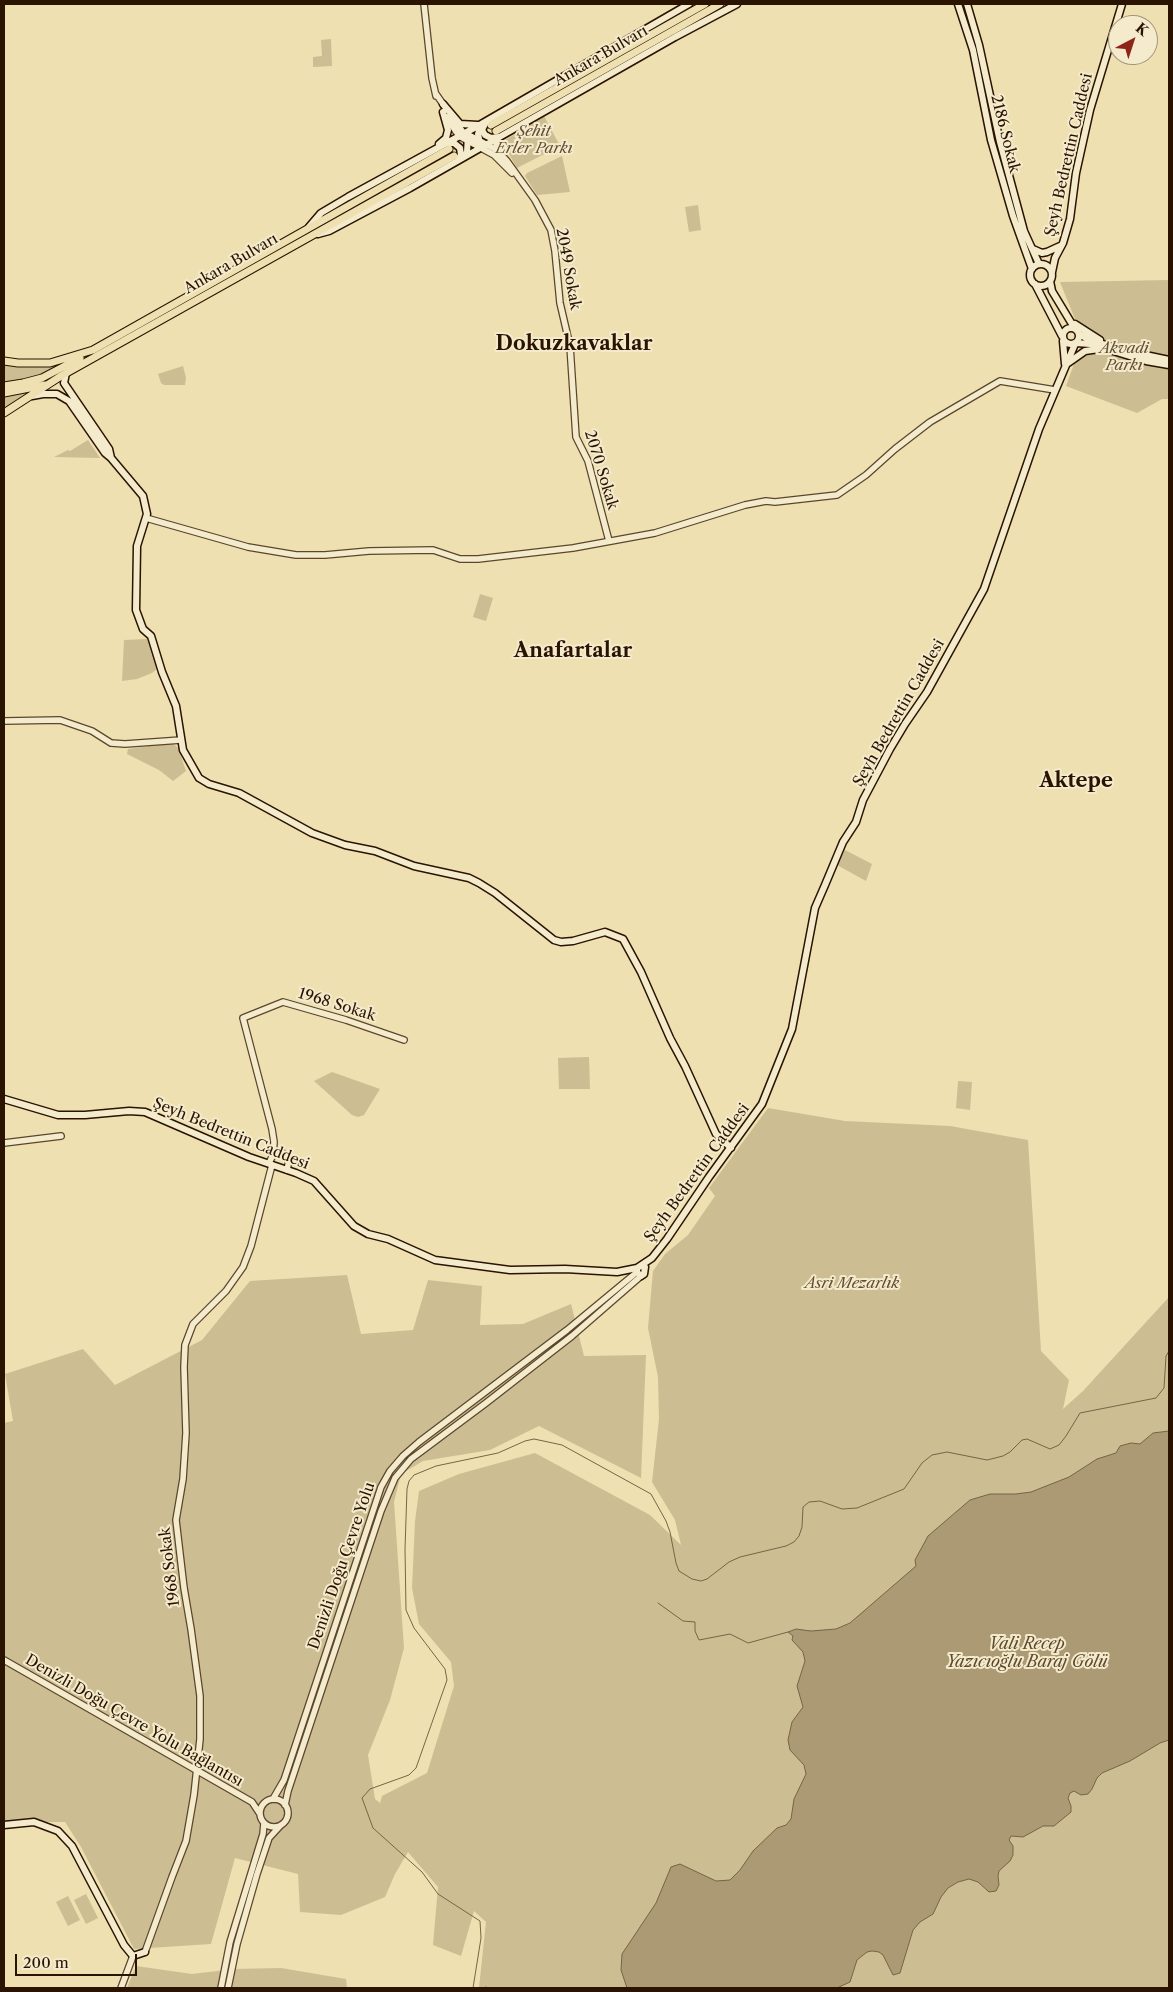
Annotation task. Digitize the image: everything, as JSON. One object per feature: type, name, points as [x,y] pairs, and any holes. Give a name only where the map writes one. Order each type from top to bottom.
[{"type":"main road","points":[[458,158],[482,145],[494,128],[689,4]]},
{"type":"main road","name":"Ankara Bulvarı","points":[[494,128],[705,4]]},
{"type":"main road","name":"Ankara Bulvarı","points":[[494,128],[720,4]]},
{"type":"main road","points":[[443,104],[460,124],[468,126],[480,124],[494,128],[737,4]]},
{"type":"main road","name":"2186 Sokak","points":[[958,4],[973,50],[991,140],[1013,216],[1032,269]]},
{"type":"main road","name":"2186 Sokak","points":[[967,4],[979,45],[1000,142],[1024,230],[1041,264]]},
{"type":"main road","name":"Şeyh Bedrettin Caddesi","points":[[1052,272],[1057,254],[1063,244],[1071,210],[1076,173],[1090,110],[1122,4]]},
{"type":"main road","points":[[433,150],[448,134],[443,112]]},
{"type":"main road","points":[[448,146],[465,137],[480,124]]},
{"type":"main road","points":[[480,124],[478,130],[482,145]]},
{"type":"main road","points":[[494,128],[497,150]]},
{"type":"main road","points":[[458,158],[468,152],[465,137]]},
{"type":"main road","points":[[307,229],[321,213],[433,150],[454,143],[460,148],[458,158]]},
{"type":"main road","name":"Ankara Bulvarı","points":[[4,386],[42,378],[307,229],[448,146]]},
{"type":"main road","name":"Ankara Bulvarı","points":[[4,413],[66,373],[309,237],[458,158]]},
{"type":"main road","points":[[1032,249],[1042,253],[1056,249],[1063,244]]},
{"type":"main road","name":"Şeyh Bedrettin Caddesi","points":[[1041,264],[1057,254]]},
{"type":"main road","points":[[1050,281],[1044,286],[1035,284],[1030,276],[1032,269],[1041,264],[1048,266],[1052,272],[1050,281],[1052,292],[1077,331],[1085,338],[1146,361],[1169,365]]},
{"type":"main road","name":"Şeyh Bedrettin Caddesi","points":[[1035,284],[1063,338],[1065,365]]},
{"type":"main road","points":[[1069,319],[1109,348]]},
{"type":"main road","points":[[1077,331],[1067,329],[1063,338],[1068,344],[1076,343],[1109,348],[1169,360]]},
{"type":"main road","points":[[1076,343],[1079,339],[1077,331]]},
{"type":"main road","name":"Şeyh Bedrettin Caddesi","points":[[4,1099],[58,1115],[85,1115],[129,1111],[145,1112],[249,1157],[314,1181],[354,1226],[368,1234],[388,1239],[435,1260],[510,1270],[565,1269],[617,1272],[637,1270],[652,1258],[668,1239],[762,1104],[792,1029],[816,908],[843,842],[856,822],[863,800],[890,749],[927,692],[985,586],[1008,516],[1021,486],[1039,429],[1076,343]]},
{"type":"main road","points":[[1065,365],[1085,351],[1109,348]]},
{"type":"main road","name":"Ankara Bulvarı","points":[[4,361],[50,363],[93,350]]},
{"type":"main road","points":[[66,373],[64,383],[109,449],[111,458]]},
{"type":"main road","points":[[4,393],[49,384]]},
{"type":"main road","points":[[28,398],[52,394],[64,397],[69,401],[105,453],[141,493],[146,505],[146,518],[137,546],[136,610],[143,628],[151,636],[162,672],[175,703],[181,740],[186,757],[199,778],[208,784],[239,793],[312,833],[345,845],[375,851],[414,866],[468,878],[495,893],[554,940],[561,942],[572,941],[605,932],[623,939],[641,972],[716,1134],[731,1148]]},
{"type":"main road","points":[[637,1270],[642,1266],[646,1270],[652,1258]]},
{"type":"main road","points":[[4,1825],[34,1822],[58,1831],[72,1846],[124,1945],[133,1956],[145,1952]]},
{"type":"street","points":[[424,4],[432,78],[443,112],[465,137],[497,150],[517,174]]},
{"type":"street","points":[[436,94],[465,137]]},
{"type":"street","points":[[482,145],[511,172],[517,174]]},
{"type":"street","name":"2049 Sokak","points":[[517,174],[535,200],[551,230],[554,241],[560,303],[570,346]]},
{"type":"street","name":"2070 Sokak","points":[[570,346],[576,437],[588,462],[609,540]]},
{"type":"street","points":[[146,518],[248,547],[296,555],[325,556],[369,551],[433,550],[460,558],[478,559],[573,548],[654,533],[745,505],[837,495],[866,475],[895,449],[930,422],[1000,381],[1055,390]]},
{"type":"street","points":[[4,721],[60,720],[92,732],[111,743],[125,744],[181,740]]},
{"type":"street","name":"1968 Sokak","points":[[274,1142],[242,1018],[283,1002],[346,1020],[404,1040]]},
{"type":"street","points":[[4,1143],[60,1136]]},
{"type":"street","points":[[274,1142],[288,1160],[288,1170]]},
{"type":"street","points":[[270,1164],[273,1156],[274,1142]]},
{"type":"street","points":[[273,1156],[283,1153]]},
{"type":"street","name":"1968 Sokak","points":[[145,1952],[186,1841],[200,1740],[200,1696],[176,1520],[183,1479],[186,1433],[184,1350],[193,1324],[226,1290],[243,1267],[251,1246],[270,1164]]},
{"type":"street","name":"Denizli Doğu Çevre Yolu","points":[[260,1814],[262,1806],[271,1799],[284,1780],[381,1487],[390,1471],[419,1442],[568,1330],[637,1270]]},
{"type":"street","name":"Denizli Doğu Çevre Yolu","points":[[281,1825],[288,1814],[285,1805],[288,1791],[381,1511],[395,1478],[411,1459],[486,1404],[572,1336],[637,1270]]},
{"type":"street","name":"Denizli Doğu Çevre Yolu Bağlantısı","points":[[4,1660],[252,1802],[260,1814]]},
{"type":"street","points":[[271,1799],[278,1800],[285,1805]]},
{"type":"street","name":"Denizli Doğu Çevre Yolu Bağlantısı","points":[[252,1802],[271,1799]]},
{"type":"street","points":[[220,1988],[230,1942],[263,1834],[264,1823],[260,1814]]},
{"type":"street","points":[[264,1823],[272,1827],[281,1825]]},
{"type":"street","points":[[228,1988],[237,1944],[257,1874],[269,1838],[281,1825]]},
{"type":"street","points":[[121,1988],[133,1956]]},
{"type":"green space","points":[[331,39],[332,66],[313,67],[313,57],[322,56],[321,40]]},
{"type":"green space","name":"Şehit Erler Parkı","points":[[544,116],[560,146],[517,168],[502,142]]},
{"type":"green space","points":[[562,156],[570,192],[537,195],[525,176],[527,173]]},
{"type":"green space","points":[[698,205],[701,230],[689,232],[685,207]]},
{"type":"green space","name":"Akvadi Parkı","points":[[1169,280],[1169,399],[1162,399],[1137,413],[1066,386],[1083,339],[1060,282]]},
{"type":"green space","points":[[93,350],[61,376],[4,413],[4,361],[50,363]]},
{"type":"green space","points":[[183,366],[186,378],[185,385],[164,385],[161,383],[158,374]]},
{"type":"green space","points":[[88,440],[100,458],[54,457],[68,450],[70,451]]},
{"type":"green space","points":[[480,594],[493,598],[486,621],[473,617]]},
{"type":"green space","points":[[148,639],[158,668],[152,673],[137,679],[122,681],[124,640]]},
{"type":"green space","points":[[170,743],[178,748],[186,771],[173,781],[159,770],[127,754],[128,749]]},
{"type":"green space","points":[[845,850],[872,864],[866,881],[837,865]]},
{"type":"green space","points":[[589,1057],[590,1089],[559,1089],[558,1058]]},
{"type":"green space","points":[[332,1072],[380,1089],[364,1115],[358,1117],[352,1115],[314,1081]]},
{"type":"green space","points":[[958,1081],[972,1082],[970,1110],[956,1108]]},
{"type":"green space","name":"Asri Mezarlık","points":[[768,1108],[845,1121],[950,1126],[1028,1140],[1041,1351],[1069,1380],[1063,1409],[1083,1391],[1169,1297],[1169,1988],[479,1988],[486,1922],[474,1911],[461,1956],[433,1945],[438,1887],[408,1852],[395,1874],[385,1897],[341,1915],[300,1912],[298,1874],[235,1858],[211,1944],[134,1949],[81,1847],[65,1822],[4,1822],[4,1423],[13,1421],[5,1374],[83,1349],[115,1385],[202,1340],[250,1281],[347,1275],[361,1334],[413,1330],[428,1280],[482,1286],[480,1325],[523,1324],[571,1304],[584,1356],[646,1355],[641,1478],[539,1426],[490,1450],[423,1461],[401,1474],[394,1502],[404,1648],[390,1700],[368,1755],[375,1799],[380,1803],[382,1796],[427,1773],[454,1686],[451,1662],[419,1624],[412,1588],[415,1521],[419,1491],[459,1474],[535,1453],[650,1515],[681,1545],[675,1520],[652,1482],[659,1419],[658,1377],[648,1328],[653,1271],[665,1254],[688,1235],[715,1196],[709,1188]]},
{"type":"green space","points":[[86,1894],[98,1918],[86,1924],[74,1900]]},
{"type":"green space","points":[[68,1896],[80,1920],[68,1926],[56,1902]]},
{"type":"green space","points":[[136,1966],[192,1974],[234,1969],[281,1968],[346,1979],[347,1988],[127,1988]]},
{"type":"water","name":"Vali Recep Yazıcıoğlu Baraj Gölü","points":[[1169,1431],[1169,1740],[1160,1743],[1130,1761],[1102,1773],[1088,1794],[1081,1795],[1074,1791],[1070,1793],[1068,1798],[1071,1812],[1054,1826],[1043,1826],[1023,1837],[1011,1836],[1009,1840],[1013,1846],[1013,1855],[1010,1861],[999,1871],[999,1885],[996,1891],[989,1892],[978,1882],[969,1879],[958,1882],[948,1888],[941,1897],[933,1914],[920,1922],[913,1930],[900,1973],[893,1975],[883,1955],[872,1951],[867,1952],[857,1960],[850,1982],[837,1988],[627,1988],[621,1970],[622,1954],[656,1903],[671,1867],[680,1864],[716,1881],[730,1880],[740,1870],[753,1851],[777,1828],[786,1825],[791,1819],[794,1799],[806,1774],[804,1765],[790,1750],[788,1740],[792,1722],[803,1707],[797,1686],[805,1661],[803,1652],[792,1640],[793,1636],[788,1632],[796,1629],[811,1631],[836,1629],[850,1623],[916,1566],[915,1560],[928,1536],[970,1500],[990,1494],[1031,1492],[1069,1477],[1097,1459],[1116,1453],[1120,1446],[1131,1443],[1140,1444],[1153,1433]]},
{"type":"waterway","points":[[473,1988],[481,1938],[480,1921],[438,1894],[422,1872],[373,1828],[362,1798],[370,1789],[409,1775],[416,1768],[447,1680],[445,1669],[414,1628],[406,1610],[405,1549],[407,1489],[409,1481],[414,1475],[436,1466],[498,1453],[534,1439],[562,1445],[651,1494],[666,1521],[679,1571],[692,1579],[701,1581],[707,1579],[729,1562],[740,1557],[786,1546],[794,1542],[799,1536],[802,1527],[803,1507],[809,1502],[820,1501],[842,1509],[857,1508],[904,1489],[922,1463],[932,1455],[947,1452],[987,1460],[1003,1456],[1022,1440],[1027,1439],[1050,1449],[1059,1445],[1080,1413],[1156,1398],[1164,1388],[1166,1356],[1169,1351]]},
{"type":"waterway","points":[[658,1603],[683,1621],[695,1622],[695,1631],[699,1640],[730,1634],[748,1643],[788,1632]]},
{"type":"tunnel","points":[[449,149],[491,125]]},
{"type":"tunnel","points":[[463,151],[496,131]]},
{"type":"district","name":"Dokuzkavaklar","points":[[574,344]]},
{"type":"district","name":"Anafartalar","points":[[573,651]]},
{"type":"district","name":"Aktepe","points":[[1076,781]]}]
